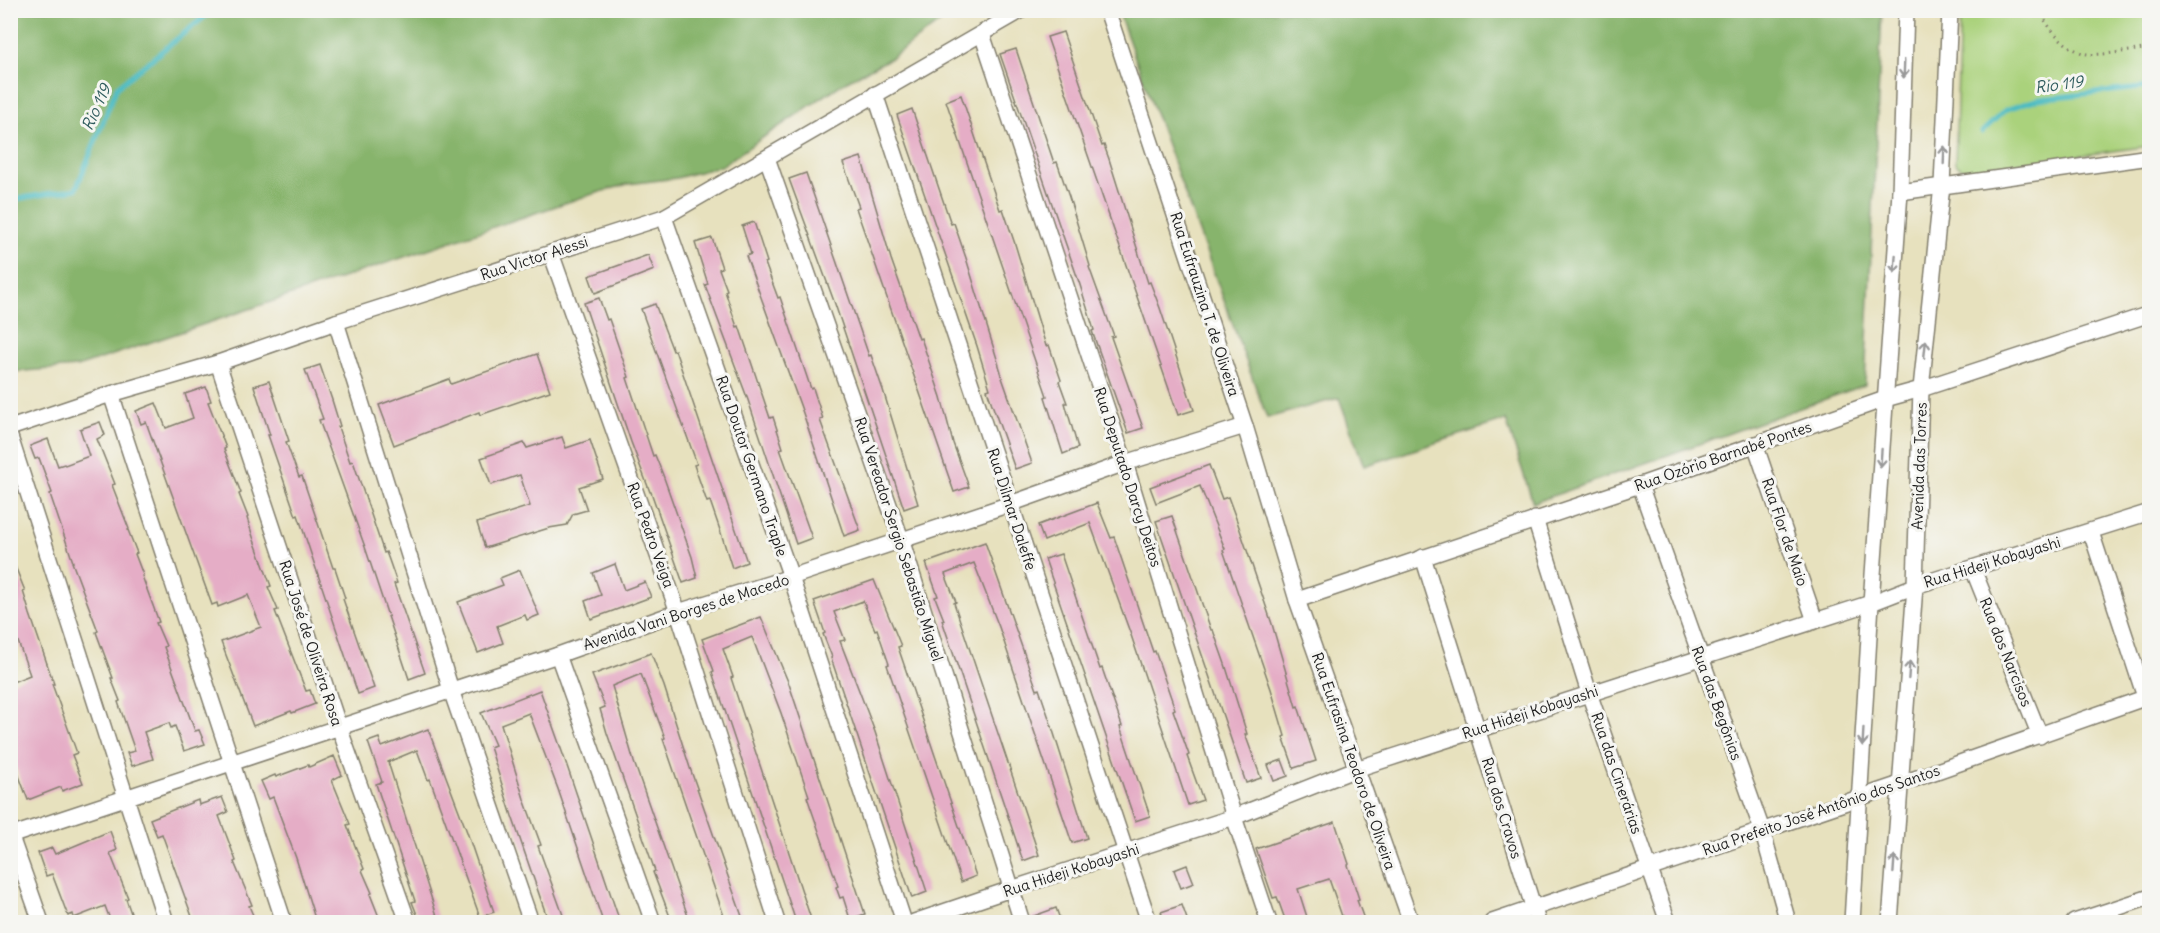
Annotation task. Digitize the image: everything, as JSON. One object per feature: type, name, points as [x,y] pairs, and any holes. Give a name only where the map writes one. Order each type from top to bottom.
[{"type":"street","name":"Rua Victor Alessi","points":[[10,428],[111,394],[218,363],[336,322],[664,217],[1022,10]]},
{"type":"street","name":"Rua Eufrauzina T. de Oliveira","points":[[1107,10],[1245,426],[1297,600]]},
{"type":"street","points":[[1852,922],[1871,603],[1900,192],[1906,10]]},
{"type":"street","name":"Avenida das Torres","points":[[1890,922],[1915,586],[1921,389],[1942,184],[1950,10]]},
{"type":"street","name":"Rua Deputado Darcy Deitos","points":[[982,34],[1125,463],[1234,818],[1269,922]]},
{"type":"street","name":"Rua Dilmar Daleffe","points":[[875,94],[1149,922]]},
{"type":"street","points":[[1900,192],[1942,184],[2150,157]]},
{"type":"street","name":"Rua Vereador Sergio Sebastião Miguel","points":[[767,158],[902,539],[1022,922]]},
{"type":"street","name":"Rua Doutor Germano Traple","points":[[664,217],[791,577],[904,922]]},
{"type":"street","name":"Rua Pedro Veiga","points":[[550,253],[678,612],[777,922]]},
{"type":"street","name":"Rua Ozório Barnabé Pontes","points":[[1297,600],[1640,485],[1885,399],[2150,314]]},
{"type":"street","points":[[336,322],[451,690],[531,922]]},
{"type":"street","name":"Rua José de Oliveira Rosa","points":[[218,363],[339,727],[408,922]]},
{"type":"street","points":[[111,394],[284,922]]},
{"type":"street","name":"Avenida Vani Borges de Macedo","points":[[11,835],[558,655],[678,612],[1010,504],[1125,463],[1245,426]]},
{"type":"street","points":[[10,437],[166,922]]},
{"type":"street","name":"Rua Flor de Maio","points":[[1755,444],[1815,621]]},
{"type":"street","name":"Rua das Begônias","points":[[1640,485],[1762,830],[1788,922]]},
{"type":"street","name":"Rua Hideji Kobayashi","points":[[914,922],[1234,818],[1356,769],[1871,603],[1915,586],[2150,512]]},
{"type":"street","name":"Rua das Cinerárias","points":[[1535,519],[1589,693],[1668,922]]},
{"type":"street","points":[[2091,532],[2147,697]]},
{"type":"street","name":"Rua dos Cravos","points":[[1423,556],[1536,916]]},
{"type":"street","name":"Rua dos Narcisos","points":[[1973,569],[2040,735]]},
{"type":"street","name":"Rua Eufrasina Teodoro de Oliveira","points":[[1297,600],[1411,922]]},
{"type":"street","points":[[558,655],[653,922]]},
{"type":"street","name":"Rua Prefeito José Antônio dos Santos","points":[[1492,922],[1536,916],[1649,868],[1900,784],[2147,697]]},
{"type":"street","points":[[11,835],[41,922]]},
{"type":"street","points":[[2074,922],[2150,897]]},
{"type":"street","points":[[2120,907],[2126,922]]},
{"type":"path","points":[[2039,10],[2046,24],[2062,42],[2087,54],[2150,48]]},
{"type":"green space","points":[[11,10],[956,11],[889,59],[845,82],[721,166],[677,178],[628,184],[583,197],[77,367],[11,372]]},
{"type":"green space","points":[[1118,11],[1882,11],[1865,385],[1533,503],[1506,420],[1364,466],[1339,398],[1267,418]]},
{"type":"green space","points":[[1960,11],[2149,11],[2149,146],[1966,171],[1955,164]]},
{"type":"building","points":[[1063,32],[1102,146],[1104,145],[1109,159],[1148,283],[1150,282],[1160,308],[1194,410],[1178,415],[1047,37]]},
{"type":"building","points":[[1016,49],[1054,163],[1057,162],[1069,197],[1089,267],[1114,336],[1111,337],[1143,428],[1128,433],[1092,331],[1094,330],[1080,285],[1000,54]]},
{"type":"building","points":[[961,95],[1000,210],[1003,209],[1015,244],[1046,346],[1049,345],[1061,380],[1059,381],[1078,448],[1063,454],[1045,397],[1047,396],[946,101]]},
{"type":"building","points":[[912,109],[951,224],[954,223],[966,258],[1000,372],[1032,463],[1015,469],[987,390],[990,389],[977,346],[897,115]]},
{"type":"building","points":[[861,157],[891,259],[919,339],[921,338],[969,487],[954,492],[856,208],[859,207],[843,163]]},
{"type":"building","points":[[806,173],[869,356],[871,355],[883,390],[918,504],[904,509],[835,304],[789,179]]},
{"type":"building","points":[[754,222],[767,262],[765,263],[778,298],[780,297],[811,389],[813,388],[823,419],[820,420],[860,530],[844,536],[803,413],[746,256],[751,254],[742,226]]},
{"type":"building","points":[[712,238],[722,268],[719,269],[727,290],[725,291],[737,327],[739,326],[770,418],[773,417],[783,448],[780,449],[812,538],[796,544],[748,400],[705,285],[708,284],[695,243]]},
{"type":"building","points":[[648,255],[654,270],[595,293],[589,276]]},
{"type":"building","points":[[599,298],[607,320],[609,319],[629,377],[627,378],[653,456],[655,455],[663,475],[692,557],[697,578],[683,583],[631,442],[584,303]]},
{"type":"building","points":[[655,304],[673,351],[675,350],[747,562],[732,568],[641,309]]},
{"type":"building","points":[[537,354],[550,391],[480,415],[479,412],[394,445],[379,405],[449,379],[451,384]]},
{"type":"building","points":[[320,365],[340,426],[338,427],[350,462],[353,461],[384,553],[386,552],[389,560],[397,583],[394,584],[425,673],[409,679],[319,420],[323,419],[305,370]]},
{"type":"building","points":[[269,381],[289,441],[286,442],[299,477],[302,476],[333,568],[335,568],[345,598],[343,599],[374,688],[358,694],[298,515],[296,516],[268,435],[270,435],[254,386]]},
{"type":"building","points":[[206,387],[211,401],[208,402],[226,448],[224,449],[241,493],[239,494],[271,586],[268,587],[278,610],[275,611],[306,691],[310,690],[315,704],[253,726],[221,642],[261,627],[248,595],[218,607],[217,603],[212,605],[146,422],[141,424],[136,411],[156,403],[166,428],[193,418],[185,394]]},
{"type":"building","points":[[100,422],[105,435],[97,439],[115,484],[112,485],[129,529],[142,576],[159,622],[156,623],[195,731],[199,730],[205,744],[184,751],[175,726],[171,728],[169,723],[144,732],[153,759],[132,766],[127,753],[135,751],[118,702],[120,701],[111,678],[113,678],[72,562],[50,494],[52,493],[39,458],[35,459],[30,446],[48,439],[58,466],[65,465],[89,456],[80,429]]},
{"type":"building","points":[[562,437],[566,448],[590,440],[603,479],[579,487],[587,510],[573,514],[567,525],[549,528],[485,548],[477,523],[530,506],[520,475],[491,485],[481,458],[524,443],[527,448]]},
{"type":"building","points":[[1209,465],[1222,499],[1228,497],[1237,521],[1272,624],[1296,707],[1298,706],[1316,761],[1294,768],[1283,737],[1285,736],[1271,689],[1223,550],[1225,549],[1200,486],[1156,503],[1150,487]]},
{"type":"building","points":[[1097,503],[1111,538],[1114,537],[1153,652],[1155,651],[1203,800],[1188,805],[1131,635],[1090,523],[1044,541],[1038,525]]},
{"type":"building","points":[[1172,516],[1225,664],[1247,734],[1245,734],[1261,778],[1246,783],[1156,521]]},
{"type":"building","points":[[985,542],[1037,690],[1039,689],[1087,838],[1072,843],[999,627],[974,563],[945,574],[1039,855],[1023,861],[942,620],[944,620],[935,597],[938,596],[926,563]]},
{"type":"building","points":[[1061,554],[1122,726],[1120,727],[1150,816],[1135,821],[1045,559]]},
{"type":"building","points":[[11,556],[25,591],[23,591],[30,614],[54,684],[52,684],[77,753],[72,755],[83,783],[62,791],[61,787],[28,800],[10,752],[10,683],[30,675],[10,619]]},
{"type":"building","points":[[615,564],[624,590],[645,582],[651,597],[591,619],[585,601],[601,595],[593,573]]},
{"type":"building","points":[[520,570],[539,615],[527,620],[525,615],[497,626],[503,643],[478,653],[458,602],[503,585],[500,578]]},
{"type":"building","points":[[874,580],[901,646],[898,647],[976,876],[961,882],[887,665],[889,664],[877,629],[875,630],[863,601],[834,612],[845,640],[840,641],[875,732],[927,892],[912,898],[814,601]]},
{"type":"building","points":[[761,617],[789,684],[865,914],[850,919],[843,897],[840,898],[836,887],[838,886],[807,797],[809,796],[752,637],[723,649],[812,922],[796,922],[702,639]]},
{"type":"building","points":[[651,653],[744,922],[726,922],[663,739],[665,738],[641,674],[612,686],[634,762],[690,922],[672,922],[653,872],[655,871],[600,709],[605,707],[592,675]]},
{"type":"building","points":[[540,690],[620,922],[603,922],[558,789],[529,713],[501,724],[541,845],[538,846],[563,915],[548,920],[512,816],[490,747],[495,745],[481,713]]},
{"type":"building","points":[[428,729],[494,912],[480,917],[430,779],[428,780],[417,750],[388,762],[439,922],[420,922],[376,784],[382,782],[368,742],[379,738],[382,747]]},
{"type":"building","points":[[334,756],[342,775],[332,780],[350,824],[347,825],[381,922],[316,922],[296,858],[273,797],[269,799],[261,781],[308,765],[309,767]]},
{"type":"building","points":[[1282,760],[1288,776],[1274,781],[1268,765]]},
{"type":"building","points":[[222,797],[228,812],[219,816],[236,861],[234,862],[252,905],[249,906],[256,922],[194,922],[162,834],[157,836],[150,819],[198,800],[199,805]]},
{"type":"building","points":[[1335,822],[1365,922],[1344,922],[1329,879],[1298,889],[1307,917],[1286,922],[1277,897],[1273,898],[1256,849]]},
{"type":"building","points":[[110,831],[117,850],[110,853],[128,898],[126,899],[134,922],[111,922],[105,906],[74,918],[73,914],[68,916],[52,874],[46,876],[38,853],[52,848],[55,854]]},
{"type":"building","points":[[1187,865],[1194,883],[1181,888],[1174,870]]},
{"type":"building","points":[[1182,905],[1188,922],[1165,922],[1161,912]]},
{"type":"building","points":[[1056,908],[1061,922],[1032,922],[1031,917]]},
{"type":"waterway","name":"Rio 119","points":[[10,200],[76,189],[117,87],[213,10]]},
{"type":"waterway","name":"Rio 119","points":[[1982,132],[2005,110],[2038,99],[2150,87]]}]
